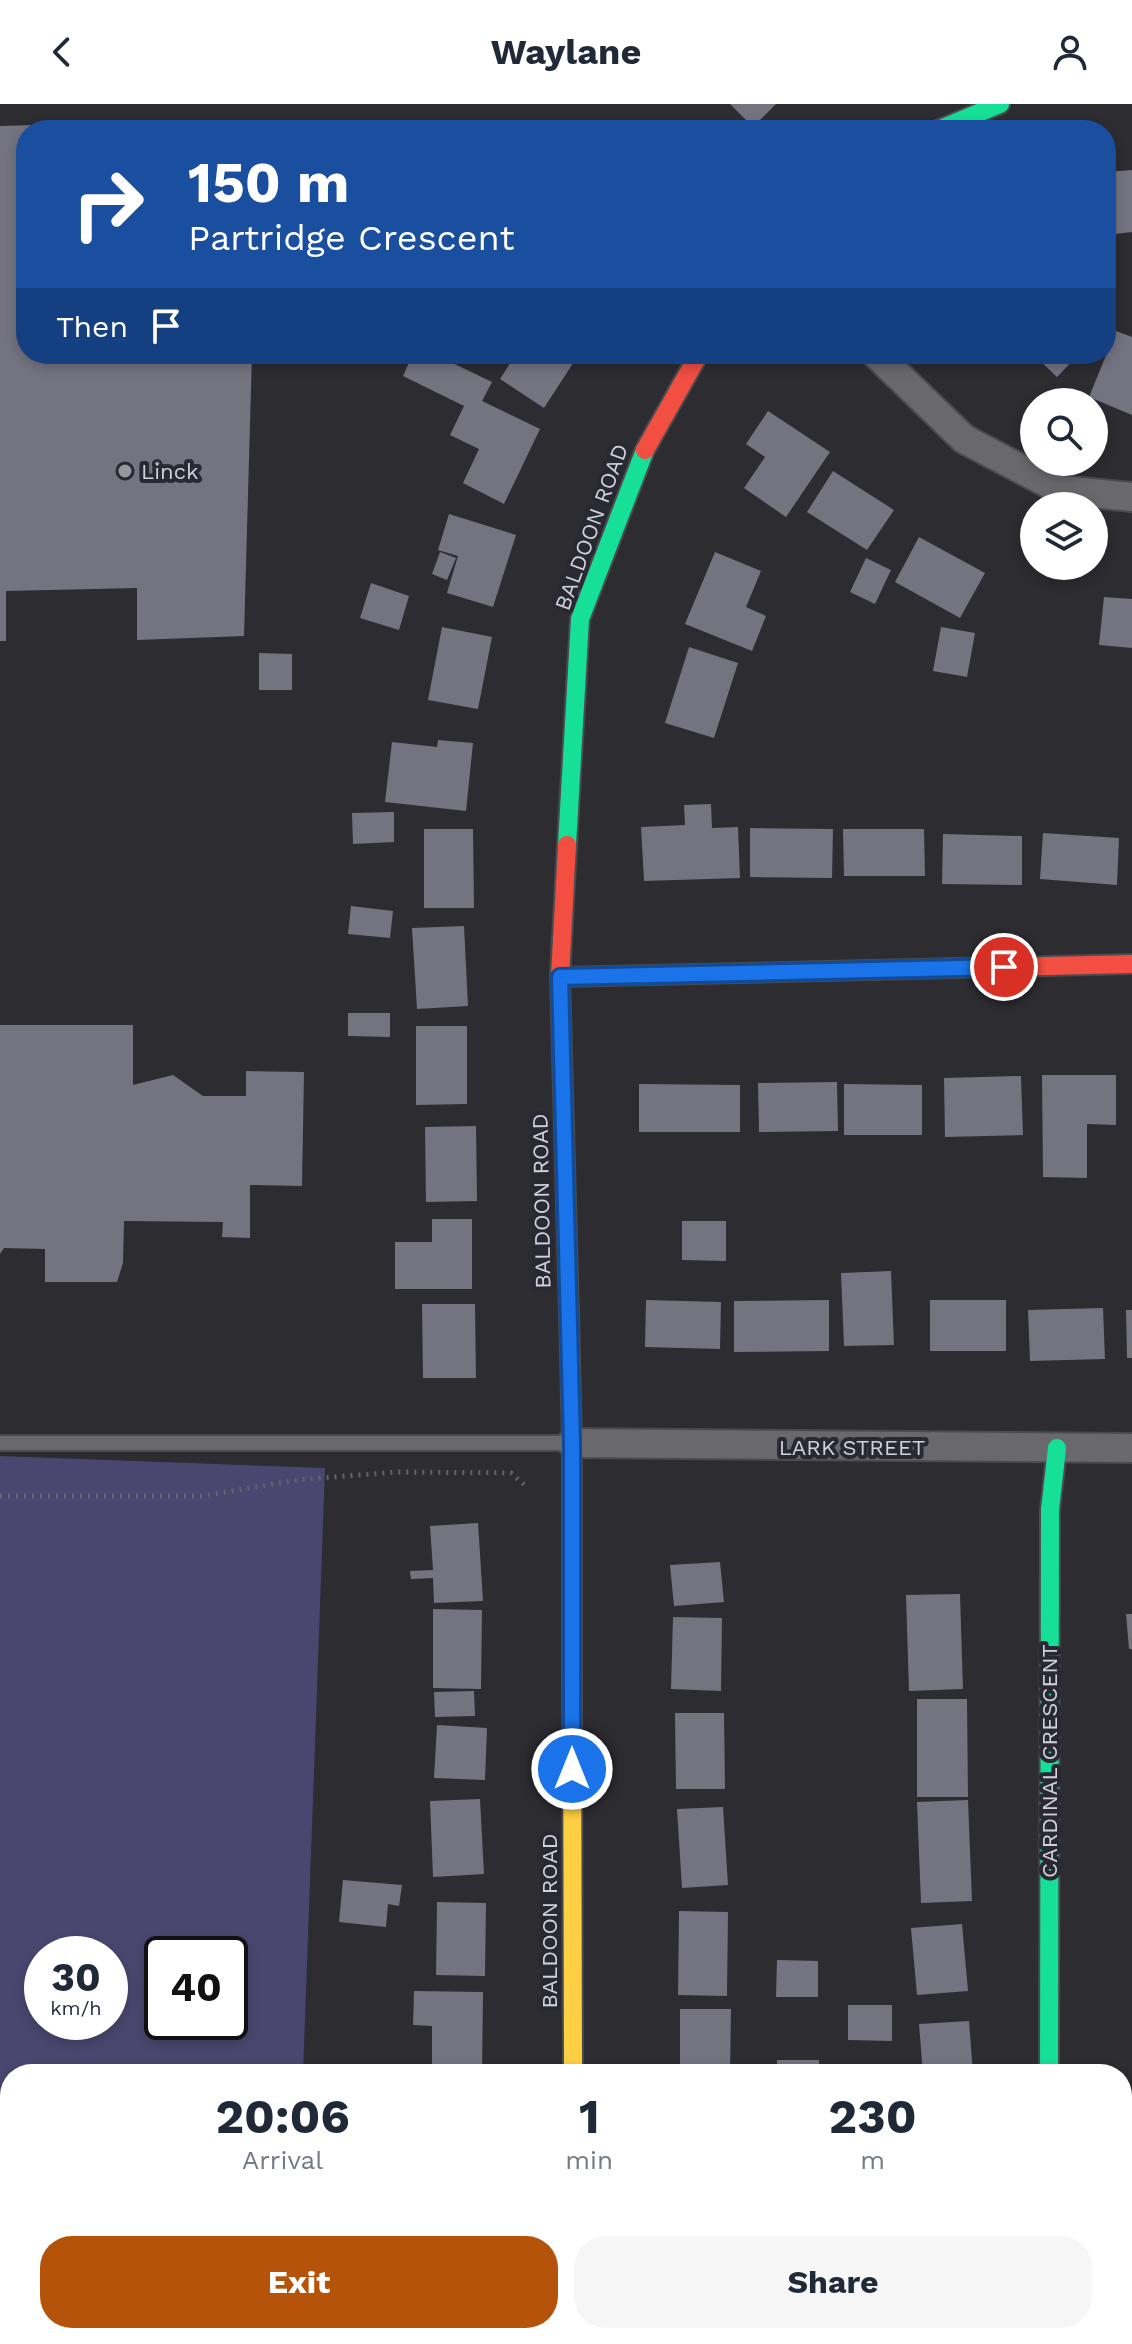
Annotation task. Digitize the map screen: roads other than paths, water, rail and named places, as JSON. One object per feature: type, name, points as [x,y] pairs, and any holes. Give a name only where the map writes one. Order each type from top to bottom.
[{"type":"street","points":[[962,120],[1000,104]]},
{"type":"street","name":"BALDOON ROAD","points":[[573,2064],[572,1443],[560,977],[580,619],[648,441],[693,364]]},
{"type":"street","points":[[886,364],[964,439],[1061,490],[1132,497]]},
{"type":"street","points":[[560,977],[1132,964]]},
{"type":"street","name":"LARK STREET","points":[[572,1443],[1132,1448]]},
{"type":"street","name":"CARDINAL CRESCENT","points":[[1049,2064],[1050,1510],[1057,1448]]},
{"type":"lane","points":[[0,1443],[572,1443]]},
{"type":"place","name":"Linck","points":[[125,471]]}]
